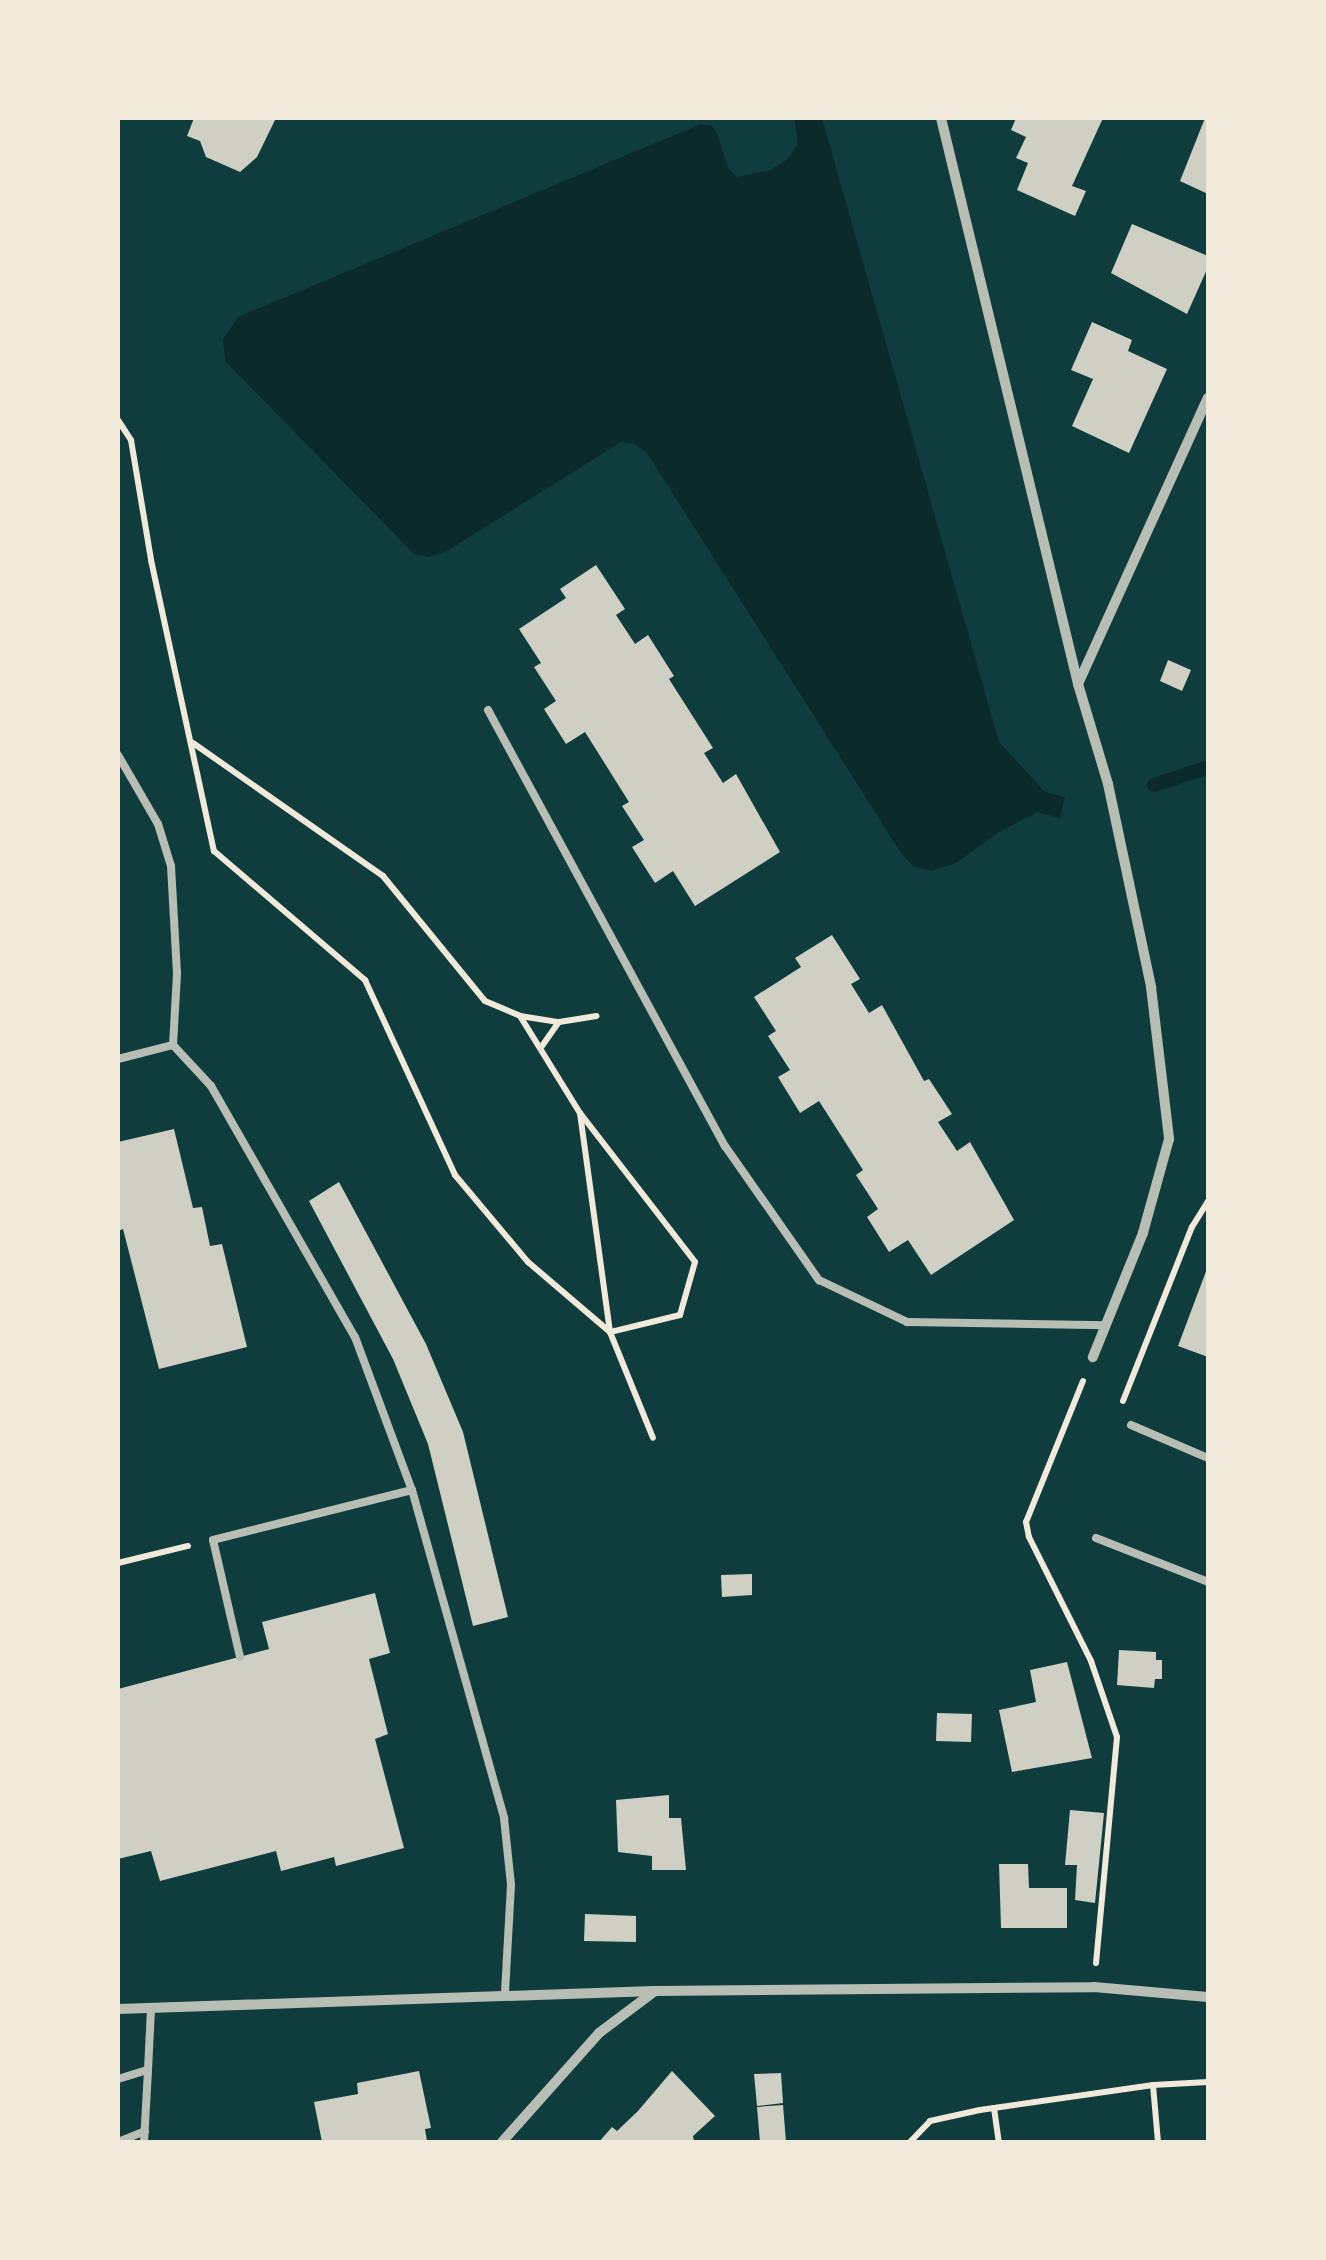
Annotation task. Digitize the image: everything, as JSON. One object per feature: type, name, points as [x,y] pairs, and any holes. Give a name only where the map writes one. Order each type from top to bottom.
[{"type":"street","points":[[942,118],[1078,684],[1108,784],[1151,987],[1169,1139],[1144,1233],[1094,1357]]},
{"type":"street","points":[[1078,684],[1208,398]]},
{"type":"street","points":[[118,2009],[505,1993],[655,1991],[1094,1987],[1208,1997]]},
{"type":"street","points":[[502,2142],[599,2033],[655,1991]]},
{"type":"lane","points":[[488,710],[726,1146],[819,1280],[908,1322],[1106,1325]]},
{"type":"lane","points":[[118,755],[158,824],[172,866],[177,974],[173,1045],[212,1086],[355,1337],[412,1490],[504,1818],[510,1885],[505,1993]]},
{"type":"lane","points":[[118,1059],[173,1045]]},
{"type":"lane","points":[[1131,1425],[1208,1458]]},
{"type":"lane","points":[[240,1658],[213,1540],[412,1490]]},
{"type":"lane","points":[[1096,1538],[1208,1582]]},
{"type":"lane","points":[[144,2142],[151,2008]]},
{"type":"lane","points":[[118,2079],[148,2070]]},
{"type":"lane","points":[[118,2142],[145,2131]]},
{"type":"path","points":[[118,420],[131,440],[151,560],[214,851],[364,980],[455,1175],[528,1262],[610,1332]]},
{"type":"path","points":[[192,742],[383,876],[484,1001],[520,1016],[559,1022],[597,1016]]},
{"type":"path","points":[[520,1016],[542,1046],[556,1080],[695,1262],[680,1315],[610,1332]]},
{"type":"path","points":[[542,1046],[559,1022]]},
{"type":"path","points":[[580,1113],[610,1332],[653,1438]]},
{"type":"path","points":[[1131,1425],[1120,1407],[1192,1228],[1208,1201]]},
{"type":"path","points":[[1094,1357],[1026,1522],[1091,1662],[1117,1737],[1094,1987]]},
{"type":"path","points":[[118,1563],[213,1540]]},
{"type":"path","points":[[910,2142],[930,2121],[994,2108],[1153,2085],[1208,2082]]},
{"type":"path","points":[[1153,2085],[1158,2142]]},
{"type":"path","points":[[994,2108],[998,2142]]},
{"type":"water","points":[[794,118],[822,118],[999,742],[1045,792],[1065,797],[1060,818],[1038,812],[999,832],[956,863],[931,871],[913,866],[901,853],[647,453],[635,444],[621,442],[447,551],[429,557],[414,554],[225,361],[223,339],[238,317],[701,124],[712,126],[728,168],[737,177],[770,170],[788,159],[798,143]]},
{"type":"building","points":[[194,118],[276,118],[257,157],[240,172],[206,157],[200,141],[187,136]]},
{"type":"building","points":[[1016,118],[1103,118],[1072,186],[1086,191],[1075,216],[1017,190],[1028,163],[1016,158],[1026,137],[1011,130]]},
{"type":"building","points":[[1208,118],[1208,194],[1180,181]]},
{"type":"building","points":[[1132,224],[1208,256],[1208,267],[1187,314],[1111,273]]},
{"type":"building","points":[[1092,322],[1132,340],[1128,351],[1167,369],[1129,453],[1072,426],[1093,379],[1071,370]]},
{"type":"building","points":[[596,565],[625,609],[616,615],[635,644],[648,635],[674,676],[669,679],[713,748],[704,753],[723,783],[736,774],[780,852],[695,906],[673,871],[655,883],[632,847],[644,840],[622,806],[629,802],[585,732],[566,744],[544,709],[556,701],[534,667],[541,663],[519,629],[566,598],[560,589]]},
{"type":"building","points":[[1168,660],[1191,670],[1182,691],[1160,681]]},
{"type":"building","points":[[832,935],[860,979],[851,984],[869,1013],[882,1005],[924,1081],[929,1079],[952,1114],[938,1122],[957,1151],[970,1142],[1014,1220],[931,1275],[908,1240],[889,1252],[867,1217],[878,1209],[856,1175],[863,1170],[819,1101],[800,1113],[778,1077],[790,1070],[768,1036],[776,1031],[754,997],[801,967],[795,958]]},
{"type":"building","points":[[174,1129],[193,1208],[202,1207],[210,1246],[222,1244],[247,1347],[159,1369],[123,1229],[118,1231],[118,1142]]},
{"type":"building","points":[[339,1182],[426,1344],[463,1432],[508,1617],[473,1626],[428,1444],[393,1359],[309,1201]]},
{"type":"building","points":[[1208,1266],[1208,1357],[1178,1346]]},
{"type":"building","points":[[752,1574],[752,1595],[722,1597],[721,1575]]},
{"type":"building","points":[[375,1593],[390,1653],[369,1659],[388,1734],[375,1739],[404,1848],[336,1866],[334,1857],[281,1871],[276,1851],[160,1881],[151,1851],[118,1859],[118,1689],[269,1649],[262,1622]]},
{"type":"building","points":[[1119,1650],[1156,1652],[1156,1660],[1162,1660],[1162,1679],[1155,1679],[1154,1688],[1117,1685]]},
{"type":"building","points":[[1067,1662],[1092,1758],[1012,1772],[999,1710],[1036,1702],[1030,1670]]},
{"type":"building","points":[[937,1713],[972,1714],[971,1742],[936,1741]]},
{"type":"building","points":[[669,1795],[669,1818],[681,1818],[686,1870],[652,1870],[652,1856],[618,1852],[616,1800]]},
{"type":"building","points":[[1070,1810],[1104,1813],[1095,1903],[1075,1900],[1077,1865],[1065,1865]]},
{"type":"building","points":[[999,1864],[1028,1864],[1029,1888],[1067,1888],[1067,1928],[1001,1928]]},
{"type":"building","points":[[585,1914],[636,1916],[636,1942],[584,1941]]},
{"type":"building","points":[[419,2071],[431,2128],[425,2129],[427,2141],[322,2142],[314,2102],[358,2094],[357,2083]]},
{"type":"building","points":[[672,2071],[715,2116],[693,2136],[694,2142],[599,2142],[612,2127],[617,2131],[638,2111]]},
{"type":"building","points":[[781,2073],[783,2103],[757,2106],[754,2074]]},
{"type":"building","points":[[783,2105],[786,2142],[760,2142],[757,2107]]},
{"type":"waterway","points":[[1154,785],[1208,767]]}]
